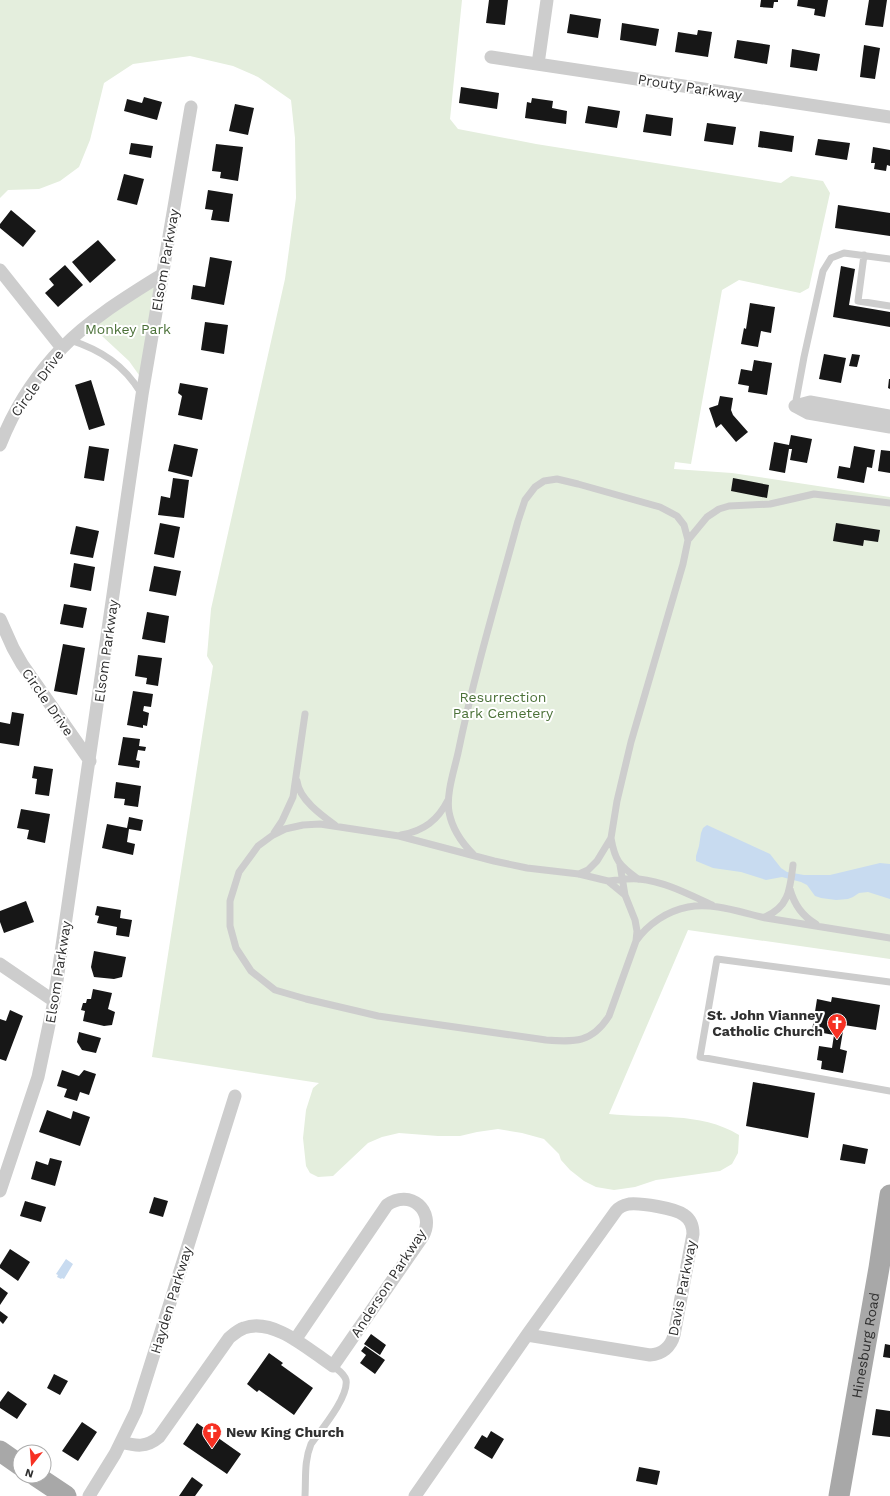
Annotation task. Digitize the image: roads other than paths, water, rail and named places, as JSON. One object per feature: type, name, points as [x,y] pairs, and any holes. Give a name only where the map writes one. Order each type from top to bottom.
[{"type":"main road","name":"Hinesburg Road","points":[[839,1496],[886,1251],[890,1195]]},
{"type":"main road","points":[[0,1451],[12,1459]]},
{"type":"main road","points":[[48,1484],[66,1496]]},
{"type":"street","points":[[538,64],[547,0]]},
{"type":"street","name":"Prouty Parkway","points":[[491,57],[890,118]]},
{"type":"street","name":"Elsom Parkway","points":[[0,1191],[38,1077],[54,1001],[142,395],[191,107]]},
{"type":"street","points":[[0,270],[66,344]]},
{"type":"street","name":"Circle Drive","points":[[0,444],[12,417],[24,398],[50,362],[66,344],[119,302],[163,274]]},
{"type":"street","points":[[795,406],[810,402],[890,416]]},
{"type":"street","points":[[795,406],[808,414],[890,427]]},
{"type":"street","name":"Circle Drive","points":[[0,618],[13,648],[22,664],[90,761]]},
{"type":"street","points":[[0,964],[54,1001]]},
{"type":"street","name":"Hayden Parkway","points":[[89,1496],[130,1425],[140,1398],[235,1096]]},
{"type":"street","name":"Anderson Parkway","points":[[295,1340],[383,1209],[391,1202],[401,1198],[412,1200],[417,1203],[421,1206],[426,1216],[427,1226],[425,1231],[333,1366]]},
{"type":"street","name":"Davis Parkway","points":[[415,1496],[527,1335],[618,1208],[634,1204],[666,1209],[681,1212],[689,1220],[692,1226],[693,1234],[677,1320],[672,1342],[664,1350],[657,1354],[650,1355],[527,1335]]},
{"type":"street","points":[[121,1442],[144,1446],[158,1438],[229,1338],[243,1328],[255,1325],[267,1326],[276,1329],[333,1366]]},
{"type":"lane","points":[[795,406],[823,271],[831,258],[844,252],[890,259]]},
{"type":"lane","points":[[864,256],[858,301],[890,306]]},
{"type":"lane","points":[[66,344],[88,346],[97,351],[121,368],[132,379],[142,395]]},
{"type":"lane","points":[[474,855],[465,846],[453,825],[449,812],[449,798],[463,727],[518,521],[525,500],[535,487],[544,481],[557,479],[660,507],[676,516],[684,525],[688,540],[683,564],[631,742],[617,801],[611,838],[614,852],[620,865],[624,895],[636,920],[636,941]]},
{"type":"lane","points":[[688,540],[707,517],[719,508],[729,506],[770,504],[814,494],[890,503]]},
{"type":"lane","points":[[273,835],[282,822],[293,797],[305,714]]},
{"type":"lane","points":[[296,774],[298,784],[305,798],[318,813],[337,826]]},
{"type":"lane","points":[[399,836],[413,833],[425,827],[442,811],[449,798]]},
{"type":"lane","points":[[715,907],[680,889],[638,879],[608,881],[579,874],[527,868],[399,836],[320,824],[303,825],[285,829],[273,835],[258,846],[240,872],[230,901],[230,926],[236,948],[251,972],[275,990],[378,1016],[546,1040],[567,1041],[584,1039],[595,1033],[604,1024],[609,1016],[636,941],[643,931],[652,923],[688,907],[715,907],[765,918],[890,938]]},
{"type":"lane","points":[[579,874],[588,870],[597,861],[611,838]]},
{"type":"lane","points":[[620,865],[638,879]]},
{"type":"lane","points":[[793,865],[791,887],[792,898],[803,915],[820,927]]},
{"type":"lane","points":[[608,881],[624,895]]},
{"type":"lane","points":[[765,918],[774,914],[780,909],[788,896],[791,887]]},
{"type":"lane","points":[[890,982],[717,959],[700,1057],[890,1091]]},
{"type":"lane","points":[[305,1496],[306,1458],[308,1451],[311,1444],[345,1393],[346,1380],[344,1375],[333,1366]]},
{"type":"water","points":[[707,825],[770,854],[781,868],[787,872],[804,875],[830,875],[880,863],[890,864],[890,899],[868,892],[859,893],[848,899],[836,900],[821,898],[815,896],[807,885],[801,882],[782,877],[766,880],[741,872],[713,868],[696,861],[701,833],[703,828]]},
{"type":"water","points":[[66,1259],[73,1264],[64,1279],[61,1279],[57,1277],[58,1275],[56,1274]]},
{"type":"place","name":"St. John Vianney Catholic Church","points":[[837,1040]]},
{"type":"place","name":"New King Church","points":[[212,1449]]},
{"type":"park label","name":"Monkey Park","points":[[128,329]]},
{"type":"park label","name":"Resurrection Park Cemetery","points":[[503,706]]}]
